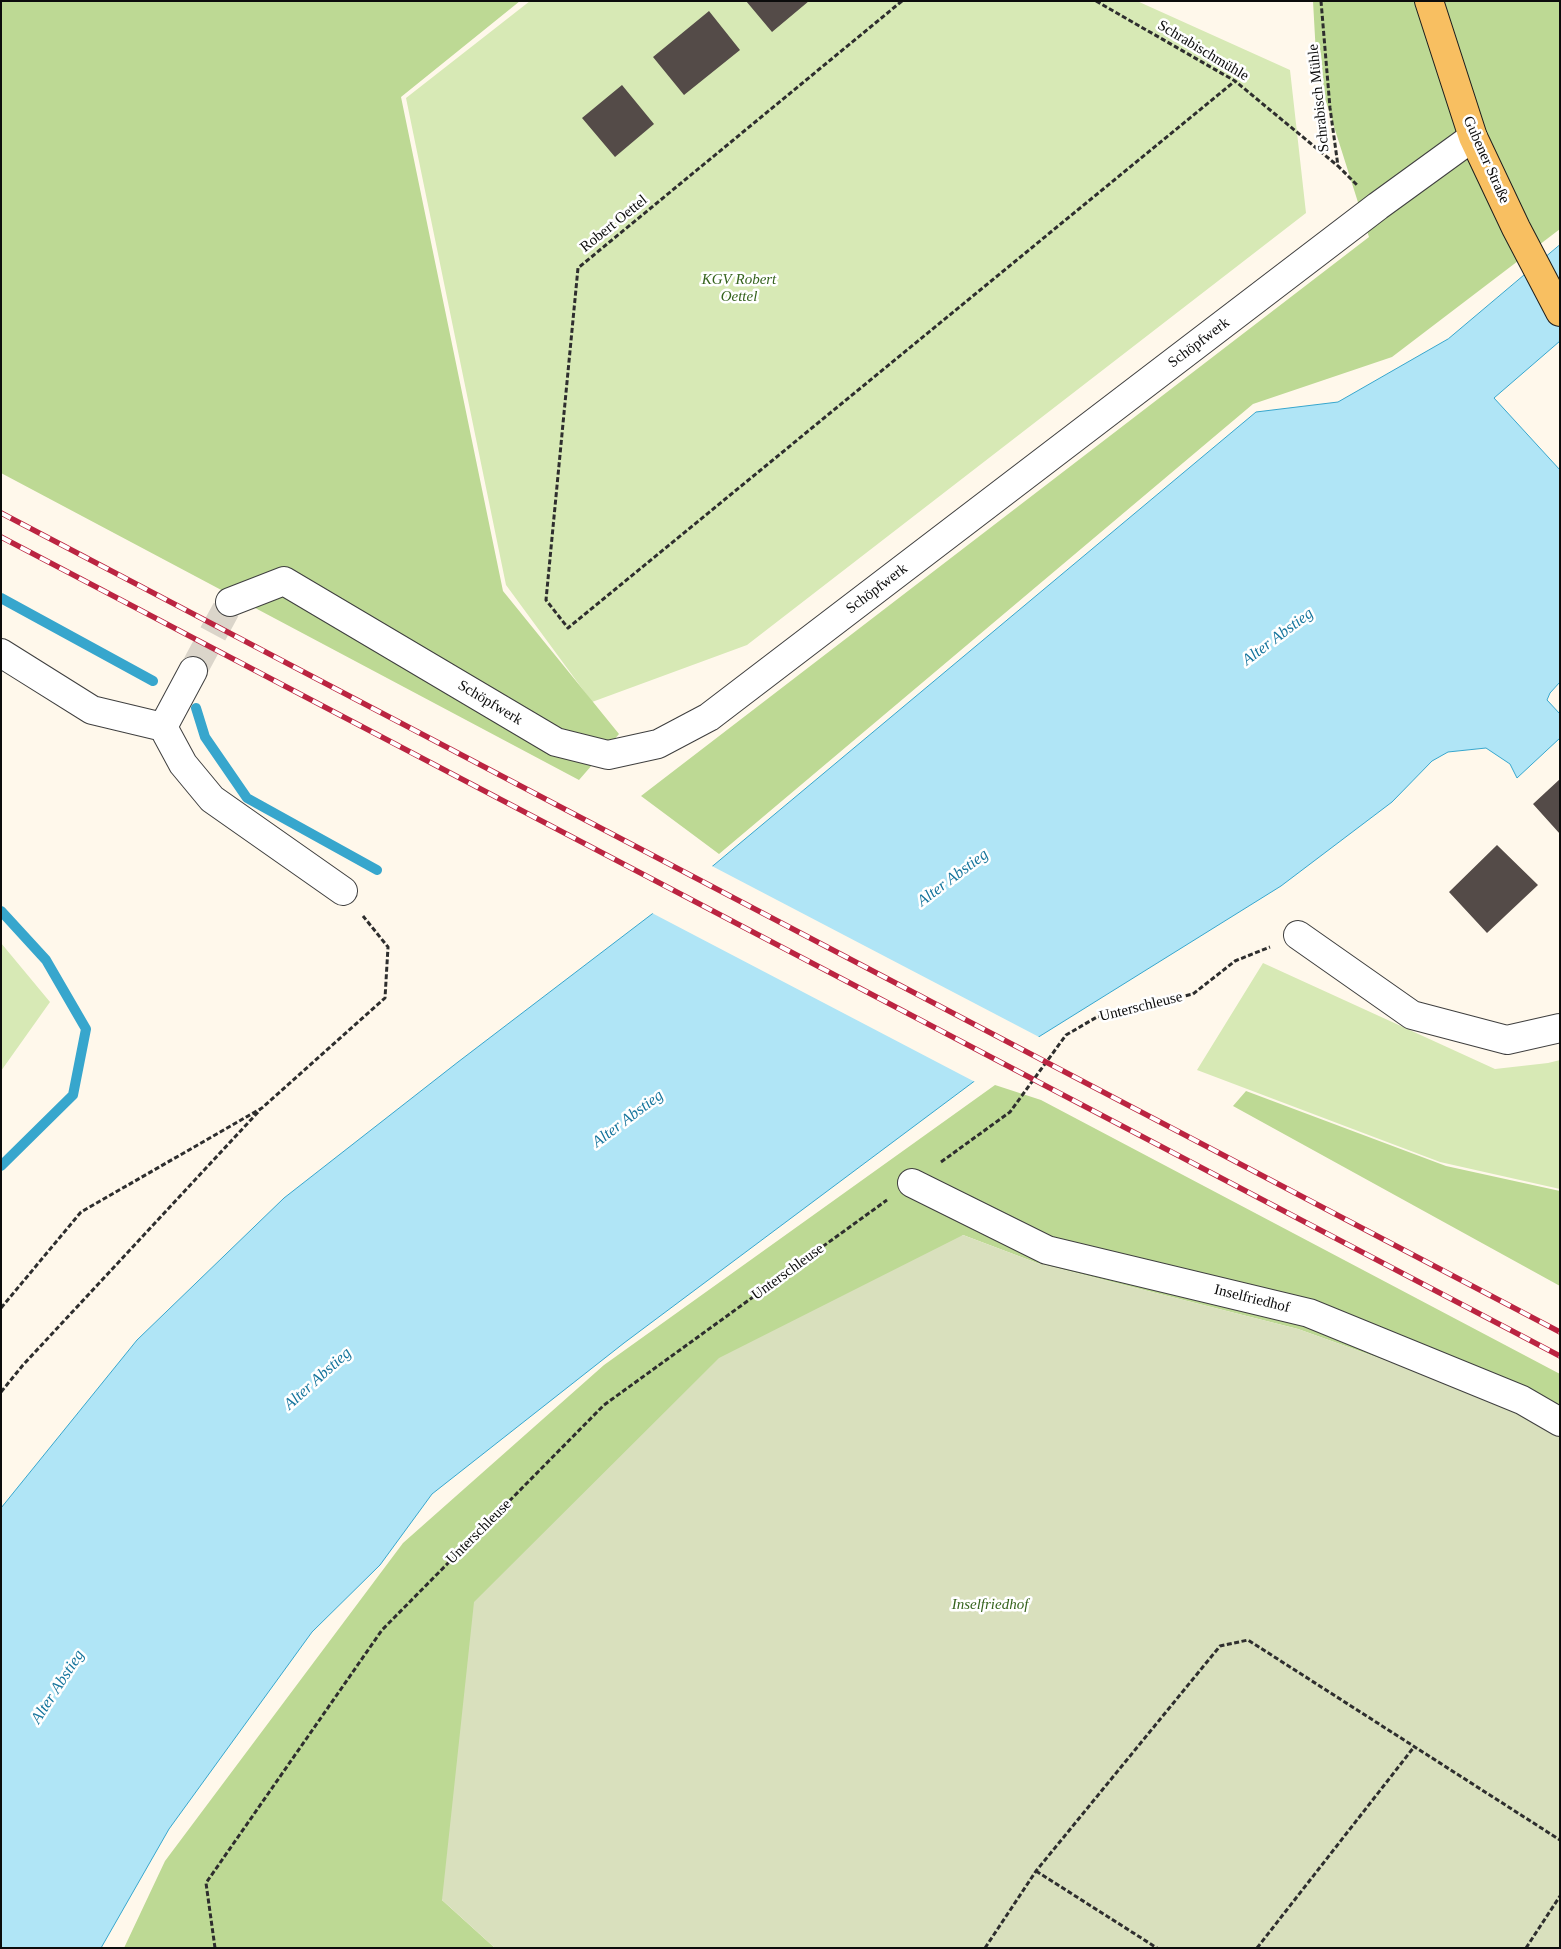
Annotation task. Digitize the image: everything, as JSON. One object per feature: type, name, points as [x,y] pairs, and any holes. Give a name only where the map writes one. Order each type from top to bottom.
[{"type":"main road","name":"Gubener Straße","points":[[1428,1],[1473,136],[1516,228],[1560,312]]},
{"type":"street","name":"Schöpfwerk","points":[[230,602],[284,581],[556,742],[608,755],[658,744],[709,717],[1378,206],[1473,136]]},
{"type":"street","points":[[1,653],[92,710],[163,728],[183,764],[212,799],[343,892]]},
{"type":"street","points":[[163,728],[193,671]]},
{"type":"street","points":[[1298,935],[1412,1015],[1507,1040],[1560,1028]]},
{"type":"street","name":"Inselfriedhof","points":[[912,1183],[1047,1250],[1309,1313],[1522,1400],[1560,1422]]},
{"type":"path","name":"Robert Oettel","points":[[902,1],[578,268],[546,600],[568,628],[1235,81]]},
{"type":"path","name":"Schrabischmühle","points":[[1096,1],[1235,81],[1338,166]]},
{"type":"path","name":"Schrabisch Mühle","points":[[1321,1],[1330,108],[1338,166],[1378,206]]},
{"type":"path","points":[[1,1392],[23,1365],[262,1108],[385,998],[388,946],[343,892]]},
{"type":"path","name":"Unterschleuse","points":[[215,1948],[206,1883],[382,1630],[604,1405],[1010,1112],[1066,1035],[1097,1017],[1193,994],[1235,961],[1298,935]]},
{"type":"path","points":[[1,1308],[81,1212],[262,1108]]},
{"type":"path","points":[[985,1948],[1036,1871],[1220,1646],[1248,1640],[1560,1840]]},
{"type":"path","points":[[1257,1948],[1414,1747]]},
{"type":"path","points":[[1036,1871],[1158,1948]]},
{"type":"path","points":[[1526,1948],[1560,1896]]},
{"type":"green space","points":[[1,1],[520,1],[401,97],[503,591],[619,734],[579,780],[1,473]]},
{"type":"green space","name":"KGV Robert Oettel","points":[[530,1],[1137,1],[1290,70],[1306,213],[747,645],[592,702],[506,585],[406,98]]},
{"type":"green space","points":[[1313,1],[1560,1],[1560,229],[1392,357],[1253,404],[719,854],[641,796],[1369,237],[1317,73]]},
{"type":"green space","points":[[1,943],[50,1002],[1,1071]]},
{"type":"green space","points":[[1263,963],[1495,1069],[1560,1060],[1560,1189],[1440,1162],[1197,1070]]},
{"type":"green space","points":[[995,1085],[1041,1100],[1560,1374],[1560,1426],[1501,1402],[1298,1329],[1037,1263],[963,1235],[442,1900],[495,1948],[124,1948],[165,1861],[403,1543],[604,1365]]},
{"type":"green space","points":[[1246,1091],[1446,1166],[1560,1191],[1560,1286],[1233,1106]]},
{"type":"green space","name":"Inselfriedhof","points":[[963,1235],[1037,1263],[1298,1329],[1501,1402],[1560,1426],[1560,1948],[495,1948],[442,1900],[474,1602],[719,1358]]},
{"type":"water","name":"Alter Abstieg","points":[[1560,245],[1560,341],[1494,398],[1560,470],[1560,682],[1550,693],[1547,700],[1560,714],[1560,738],[1517,778],[1510,764],[1486,748],[1448,752],[1432,761],[1392,802],[1281,886],[1008,1056],[624,1343],[432,1494],[380,1565],[312,1632],[169,1829],[101,1948],[1,1948],[1,1508],[137,1340],[284,1198],[690,885],[1256,412],[1338,402],[1448,339]]},
{"type":"pier","points":[[710,865],[1041,1038],[977,1083],[650,912]]},
{"type":"building","points":[[746,1],[809,1],[772,32]]},
{"type":"building","points":[[709,11],[740,50],[684,95],[653,57]]},
{"type":"building","points":[[622,85],[654,124],[615,157],[582,118]]},
{"type":"building","points":[[1560,779],[1560,834],[1533,804]]},
{"type":"building","points":[[1497,845],[1538,885],[1487,933],[1449,892]]},
{"type":"waterway","points":[[1,598],[153,681]]},
{"type":"waterway","points":[[196,708],[205,737],[247,798],[377,870]]},
{"type":"waterway","points":[[1,911],[46,960],[86,1029],[73,1095],[1,1166]]},
{"type":"tunnel","points":[[193,671],[230,602]]},
{"type":"railway","points":[[1,513],[1560,1332]]},
{"type":"railway","points":[[1,537],[1560,1356]]}]
